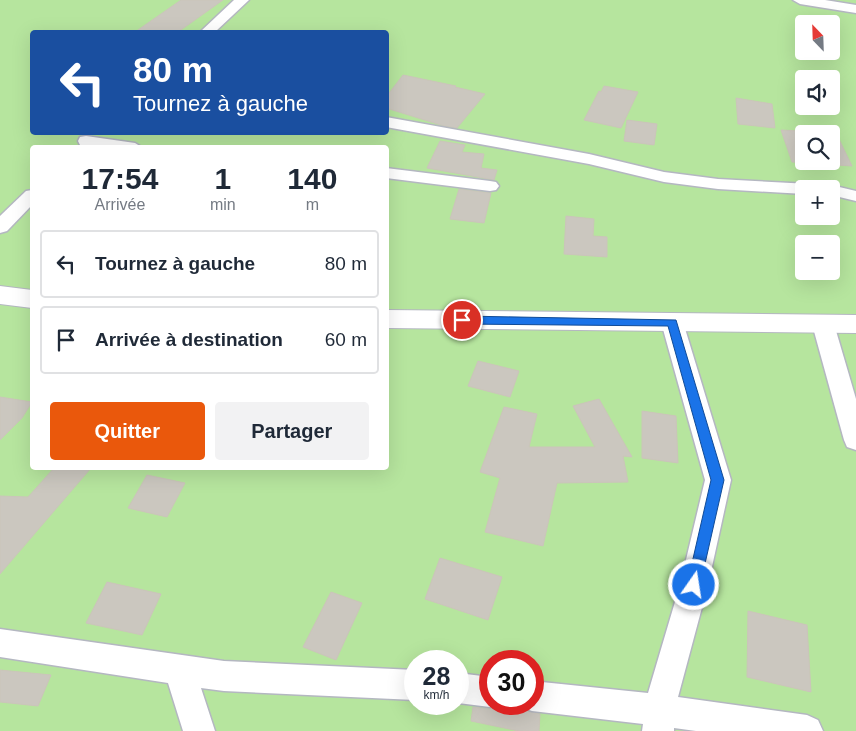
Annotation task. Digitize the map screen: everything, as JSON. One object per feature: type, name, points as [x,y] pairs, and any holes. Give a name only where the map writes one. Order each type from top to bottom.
[{"type":"main road","points":[[0,295],[30,299]]},
{"type":"main road","points":[[389,319],[856,324]]},
{"type":"street","points":[[208,30],[242,0]]},
{"type":"street","points":[[800,0],[856,9]]},
{"type":"street","points":[[389,123],[589,159],[664,177],[718,184],[795,188]]},
{"type":"street","points":[[87,140],[117,145]]},
{"type":"street","points":[[389,173],[490,186]]},
{"type":"street","points":[[840,192],[856,196]]},
{"type":"street","points":[[0,227],[30,197]]},
{"type":"street","points":[[658,721],[694,585],[718,480],[672,322]]},
{"type":"street","points":[[823,324],[856,440]]},
{"type":"street","points":[[0,643],[224,676],[404,684]]},
{"type":"street","points":[[179,668],[198,731]]},
{"type":"street","points":[[544,698],[658,721],[806,731]]},
{"type":"green space","points":[[0,0],[856,0],[856,731],[0,731]]},
{"type":"building","points":[[181,0],[223,0],[181,30],[138,30]]},
{"type":"building","points":[[403,75],[485,94],[457,128],[444,126],[389,109],[389,93]]},
{"type":"building","points":[[604,86],[638,92],[621,128],[584,120],[599,91],[601,92]]},
{"type":"building","points":[[736,98],[772,104],[775,128],[738,124]]},
{"type":"building","points":[[627,120],[657,124],[654,145],[624,141]]},
{"type":"building","points":[[781,130],[795,131],[795,162],[792,162]]},
{"type":"building","points":[[440,141],[465,145],[462,152],[484,154],[481,168],[497,170],[494,180],[427,168]]},
{"type":"building","points":[[840,141],[852,166],[840,165]]},
{"type":"building","points":[[459,189],[491,193],[484,223],[450,219]]},
{"type":"building","points":[[566,216],[594,219],[593,236],[607,237],[607,257],[564,254]]},
{"type":"building","points":[[478,361],[519,371],[510,397],[468,386]]},
{"type":"building","points":[[0,397],[30,402],[30,405],[22,418],[0,440]]},
{"type":"building","points":[[599,399],[632,457],[623,456],[628,482],[557,483],[543,546],[485,532],[500,478],[480,472],[504,407],[537,414],[529,447],[595,447],[573,406]]},
{"type":"building","points":[[642,411],[676,416],[678,463],[642,458]]},
{"type":"building","points":[[52,470],[89,470],[0,574],[0,496],[28,497]]},
{"type":"building","points":[[147,475],[185,483],[167,517],[128,508]]},
{"type":"building","points":[[440,558],[502,577],[488,620],[425,599]]},
{"type":"building","points":[[107,582],[161,594],[142,635],[86,623]]},
{"type":"building","points":[[331,592],[362,603],[336,660],[303,647]]},
{"type":"building","points":[[748,611],[807,625],[811,692],[747,677]]},
{"type":"building","points":[[0,670],[51,675],[38,706],[0,702]]},
{"type":"building","points":[[473,707],[479,708],[479,715],[540,715],[539,731],[519,731],[471,721]]},
{"type":"route","points":[[462,320],[672,322],[718,480],[694,585]]}]
